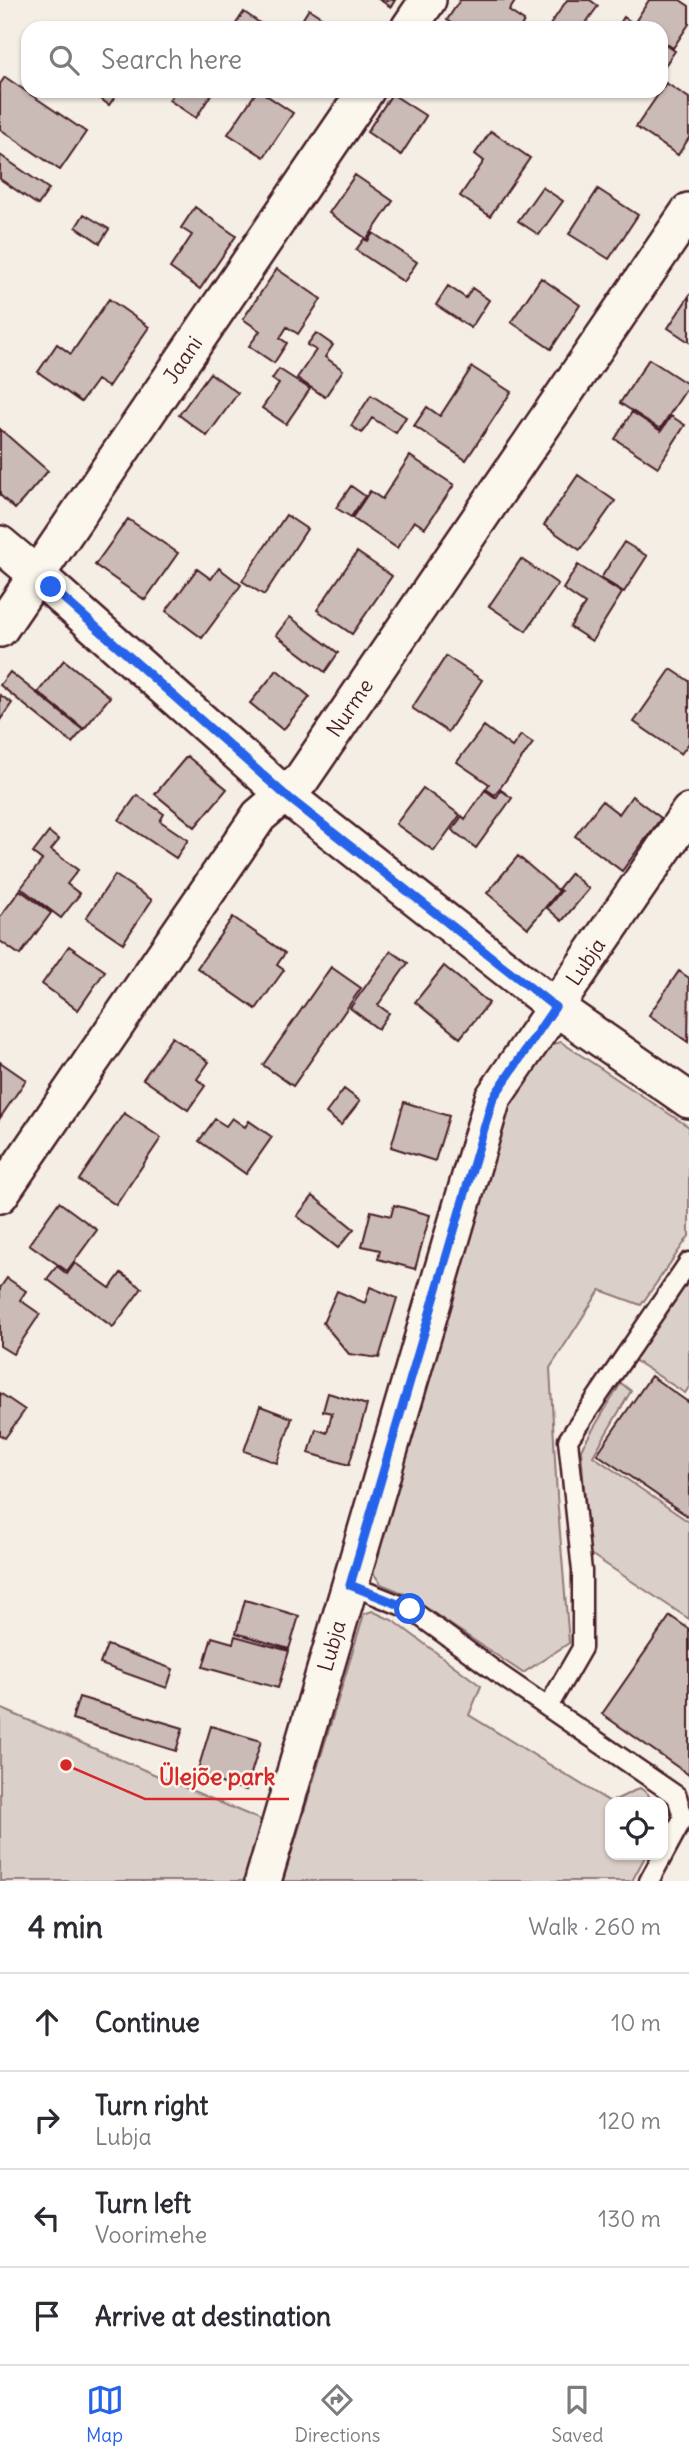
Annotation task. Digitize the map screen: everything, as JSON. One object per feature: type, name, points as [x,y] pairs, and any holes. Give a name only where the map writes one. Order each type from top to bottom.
[{"type":"street","points":[[414,21],[428,0]]},
{"type":"street","name":"Jaani","points":[[0,629],[361,98]]},
{"type":"street","name":"Nurme","points":[[0,1195],[259,816],[301,780],[689,211]]},
{"type":"street","points":[[0,544],[284,794],[555,1007],[689,1100]]},
{"type":"street","name":"Lubja","points":[[263,1881],[493,1098],[689,812]]},
{"type":"lane","points":[[548,1707],[582,1648],[582,1571],[568,1440],[689,1262]]},
{"type":"lane","points":[[350,1585],[410,1609],[677,1796],[683,1818],[649,1881]]},
{"type":"shaded area","points":[[561,1042],[689,1127],[689,1236],[641,1305],[600,1290],[550,1368],[569,1643],[523,1673],[403,1593],[381,1584],[369,1567],[502,1112],[542,1047]]},
{"type":"shaded area","points":[[689,1278],[689,1387],[685,1393],[634,1360]]},
{"type":"shaded area","points":[[621,1383],[631,1391],[593,1456],[689,1522],[689,1619],[589,1553],[581,1449]]},
{"type":"shaded area","points":[[372,1611],[394,1621],[481,1686],[469,1715],[605,1799],[605,1860],[643,1860],[632,1881],[283,1881],[364,1614]]},
{"type":"shaded area","points":[[0,1708],[263,1821],[244,1881],[0,1881]]},
{"type":"shaded area","points":[[640,1788],[650,1797],[621,1797]]},
{"type":"building","points":[[380,0],[395,0],[391,7]]},
{"type":"building","points":[[460,0],[516,0],[509,11],[524,21],[448,21]]},
{"type":"building","points":[[567,0],[590,0],[598,6],[587,21],[553,21]]},
{"type":"building","points":[[649,0],[680,0],[689,6],[689,24],[673,48],[668,45],[668,21],[636,21]]},
{"type":"building","points":[[309,9],[327,21],[301,21]]},
{"type":"building","points":[[244,12],[257,21],[238,21]]},
{"type":"building","points":[[668,46],[675,51],[668,61]]},
{"type":"building","points":[[5,77],[21,88],[21,98],[36,98],[86,132],[60,170],[0,129],[0,84]]},
{"type":"building","points":[[668,84],[689,98],[689,138],[678,155],[636,127],[656,98],[668,98]]},
{"type":"building","points":[[99,98],[114,98],[109,105]]},
{"type":"building","points":[[170,98],[209,98],[196,118],[169,100]]},
{"type":"building","points":[[252,98],[270,98],[293,113],[264,157],[228,134]]},
{"type":"building","points":[[389,98],[398,98],[426,116],[401,155],[367,132]]},
{"type":"building","points":[[491,131],[530,158],[490,216],[460,196],[484,161],[475,154]]},
{"type":"building","points":[[0,155],[49,189],[38,205],[0,179]]},
{"type":"building","points":[[355,175],[393,201],[367,239],[329,213]]},
{"type":"building","points":[[542,187],[563,201],[539,235],[518,221]]},
{"type":"building","points":[[598,189],[638,215],[609,259],[569,234]]},
{"type":"building","points":[[195,207],[236,236],[200,289],[170,268],[192,235],[181,228]]},
{"type":"building","points":[[84,214],[109,229],[100,243],[76,227]]},
{"type":"building","points":[[373,233],[417,262],[404,282],[356,250],[364,239],[368,241]]},
{"type":"building","points":[[277,269],[321,299],[298,334],[287,327],[280,338],[287,343],[274,363],[249,346],[260,331],[243,319]]},
{"type":"building","points":[[541,278],[580,305],[551,349],[511,322]]},
{"type":"building","points":[[448,286],[466,298],[472,288],[489,300],[471,328],[436,305]]},
{"type":"building","points":[[689,296],[689,342],[668,328]]},
{"type":"building","points":[[109,299],[149,327],[108,387],[97,380],[81,402],[38,372],[57,344],[71,354]]},
{"type":"building","points":[[316,333],[333,345],[325,357],[343,370],[325,397],[297,378],[316,350],[307,345]]},
{"type":"building","points":[[649,359],[689,385],[660,429],[620,403]]},
{"type":"building","points":[[472,367],[511,392],[466,460],[414,426],[427,407],[440,416]]},
{"type":"building","points":[[279,369],[310,389],[286,424],[262,408],[279,384],[272,379]]},
{"type":"building","points":[[210,373],[238,393],[207,436],[179,415]]},
{"type":"building","points":[[371,395],[406,417],[396,433],[372,418],[362,433],[351,426]]},
{"type":"building","points":[[632,412],[661,431],[671,416],[685,425],[658,467],[615,439]]},
{"type":"building","points":[[0,429],[48,471],[15,509],[0,495]]},
{"type":"building","points":[[410,456],[454,485],[425,528],[414,521],[397,548],[352,518],[370,491],[382,499]]},
{"type":"building","points":[[578,475],[615,501],[580,550],[544,525]]},
{"type":"building","points":[[351,486],[365,496],[351,517],[336,508]]},
{"type":"building","points":[[286,515],[307,529],[264,595],[242,581]]},
{"type":"building","points":[[128,519],[178,553],[145,600],[95,565]]},
{"type":"building","points":[[624,542],[647,556],[624,592],[601,578]]},
{"type":"building","points":[[357,552],[392,576],[352,634],[317,610]]},
{"type":"building","points":[[521,559],[558,584],[526,631],[489,606]]},
{"type":"building","points":[[578,565],[622,593],[592,641],[570,627],[585,604],[563,589]]},
{"type":"building","points":[[219,568],[241,585],[202,638],[166,611],[197,569],[211,579]]},
{"type":"building","points":[[290,617],[338,653],[325,672],[276,635]]},
{"type":"building","points":[[446,656],[482,680],[448,732],[412,708]]},
{"type":"building","points":[[64,660],[110,697],[84,729],[38,692]]},
{"type":"building","points":[[671,669],[689,681],[689,743],[681,754],[634,722]]},
{"type":"building","points":[[277,670],[310,697],[283,730],[250,703]]},
{"type":"building","points":[[10,672],[83,730],[72,743],[0,685]]},
{"type":"building","points":[[0,695],[12,703],[0,720]]},
{"type":"building","points":[[484,726],[512,747],[521,735],[533,743],[495,795],[486,789],[489,784],[457,762]]},
{"type":"building","points":[[187,756],[227,789],[195,827],[155,794]]},
{"type":"building","points":[[423,788],[460,815],[434,851],[396,824]]},
{"type":"building","points":[[485,790],[496,798],[501,790],[512,798],[476,848],[452,830],[462,816],[465,819]]},
{"type":"building","points":[[137,795],[164,814],[160,821],[188,840],[176,858],[119,820]]},
{"type":"building","points":[[632,796],[661,818],[622,871],[575,836],[602,801],[619,814]]},
{"type":"building","points":[[49,832],[59,840],[51,850],[78,870],[67,884],[80,894],[61,918],[21,888],[42,860],[33,853]]},
{"type":"building","points":[[518,856],[559,891],[528,928],[487,893]]},
{"type":"building","points":[[571,873],[589,889],[562,921],[547,908]]},
{"type":"building","points":[[115,875],[152,900],[123,943],[86,918]]},
{"type":"building","points":[[20,890],[51,913],[20,955],[0,941],[0,917]]},
{"type":"building","points":[[233,917],[285,953],[277,965],[284,970],[256,1009],[197,968]]},
{"type":"building","points":[[69,946],[105,971],[78,1010],[42,984]]},
{"type":"building","points":[[391,951],[408,963],[378,1005],[389,1013],[378,1029],[350,1008]]},
{"type":"building","points":[[444,966],[489,1003],[460,1038],[415,1002]]},
{"type":"building","points":[[331,967],[361,988],[293,1086],[263,1065]]},
{"type":"building","points":[[679,971],[689,978],[688,1042],[649,1015]]},
{"type":"building","points":[[172,1037],[209,1062],[197,1079],[205,1086],[188,1110],[143,1079]]},
{"type":"building","points":[[0,1062],[26,1080],[0,1118]]},
{"type":"building","points":[[344,1089],[360,1101],[341,1125],[326,1113]]},
{"type":"building","points":[[404,1102],[449,1116],[435,1161],[391,1147]]},
{"type":"building","points":[[124,1113],[161,1138],[116,1205],[79,1180]]},
{"type":"building","points":[[232,1118],[245,1127],[249,1121],[272,1137],[246,1174],[199,1141],[215,1119],[226,1126]]},
{"type":"building","points":[[313,1196],[354,1229],[338,1248],[297,1216]]},
{"type":"building","points":[[59,1202],[97,1230],[67,1271],[29,1244]]},
{"type":"building","points":[[394,1205],[430,1215],[415,1269],[378,1259],[380,1250],[362,1246],[371,1211],[391,1216]]},
{"type":"building","points":[[75,1263],[110,1288],[121,1273],[142,1288],[113,1327],[47,1279],[57,1266],[67,1274]]},
{"type":"building","points":[[7,1278],[26,1291],[20,1300],[40,1314],[13,1354],[0,1346],[0,1288]]},
{"type":"building","points":[[370,1287],[397,1298],[379,1358],[349,1354],[323,1323],[337,1291],[365,1303]]},
{"type":"building","points":[[651,1376],[689,1401],[689,1517],[597,1454]]},
{"type":"building","points":[[0,1393],[25,1410],[5,1438],[0,1435]]},
{"type":"building","points":[[328,1393],[367,1405],[349,1465],[309,1453],[316,1429],[327,1433],[332,1413],[323,1411]]},
{"type":"building","points":[[260,1406],[292,1418],[277,1463],[244,1451]]},
{"type":"building","points":[[245,1600],[299,1616],[289,1649],[236,1633]]},
{"type":"building","points":[[670,1616],[689,1629],[689,1775],[602,1714]]},
{"type":"building","points":[[235,1636],[289,1651],[278,1688],[203,1667],[212,1637],[233,1643]]},
{"type":"building","points":[[107,1645],[173,1669],[167,1688],[100,1664]]},
{"type":"building","points":[[79,1697],[183,1728],[176,1751],[72,1719]]},
{"type":"building","points":[[211,1726],[261,1741],[246,1790],[196,1776]]},
{"type":"place","name":"Ülejõe park","points":[[66,1765]]},
{"type":"route","points":[[51,587],[284,794],[555,1007],[493,1098],[350,1585],[410,1609]]}]
